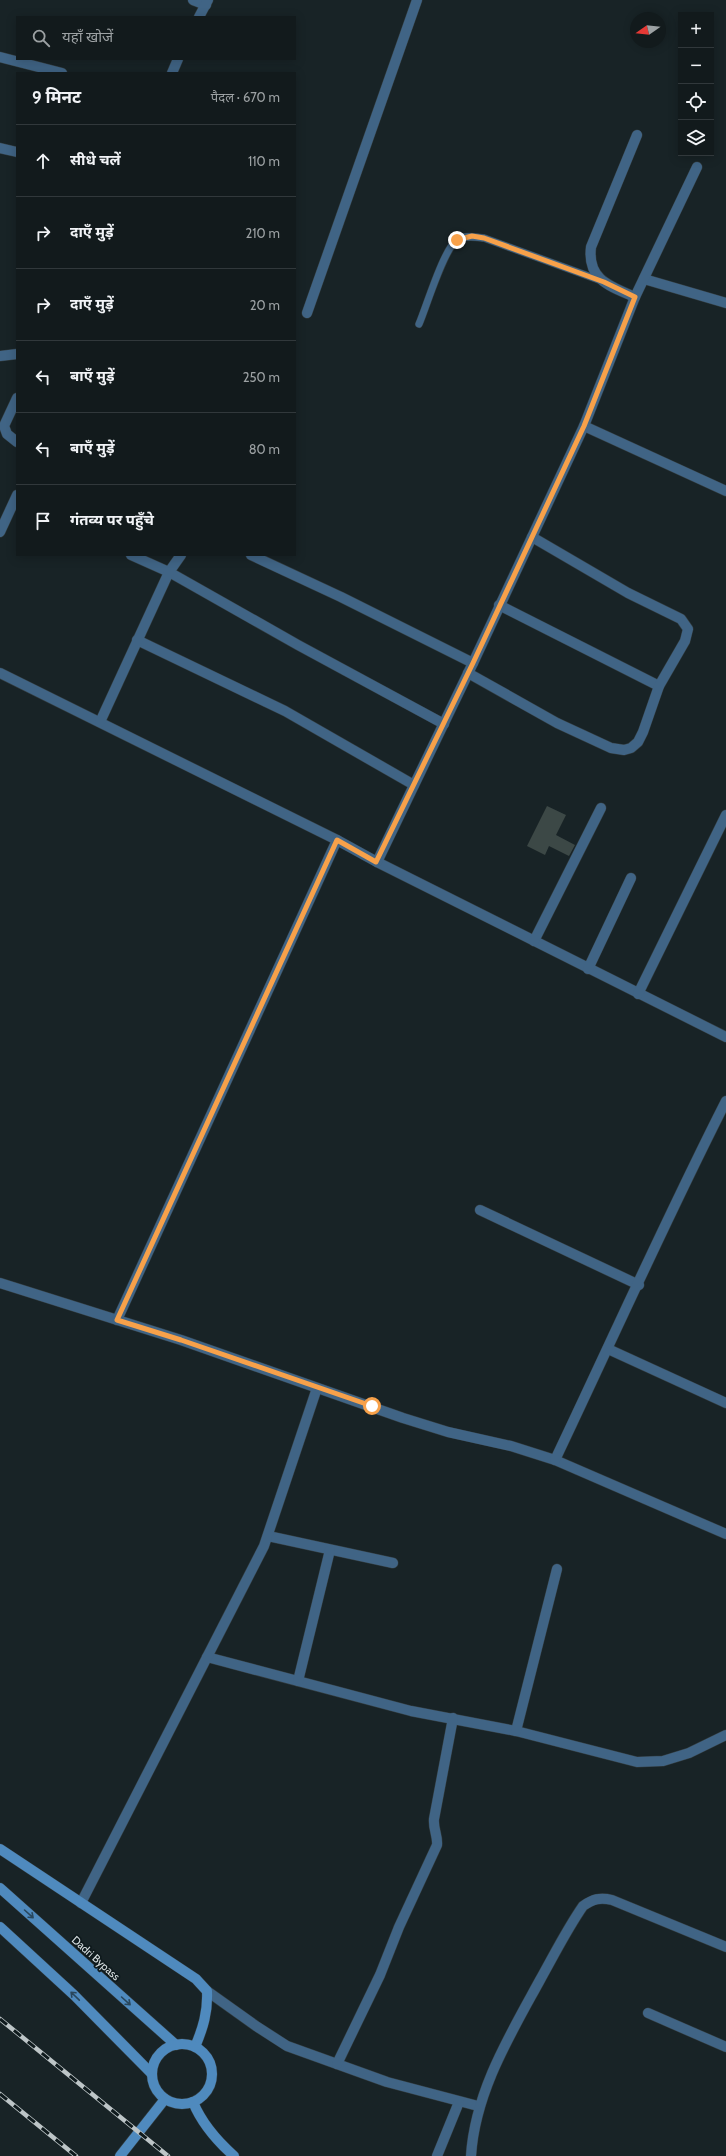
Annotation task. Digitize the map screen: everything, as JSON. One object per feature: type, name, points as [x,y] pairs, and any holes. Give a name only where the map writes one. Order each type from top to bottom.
[{"type":"main road","points":[[0,1849],[196,1979],[207,1991],[207,2007],[204,2024],[195,2048]]},
{"type":"main road","name":"Dadri Bypass","points":[[0,1888],[176,2045]]},
{"type":"main road","points":[[0,1927],[74,1995],[152,2074]]},
{"type":"main road","points":[[176,2045],[186,2045],[195,2048],[206,2057],[211,2070],[211,2080],[208,2089],[201,2097],[193,2102],[184,2104],[165,2099],[158,2092],[152,2074],[154,2064],[159,2055],[166,2049],[176,2045]]},
{"type":"main road","points":[[120,2156],[165,2099]]},
{"type":"main road","points":[[193,2102],[200,2118],[209,2130],[234,2156]]},
{"type":"street","points":[[193,0],[207,2],[200,16]]},
{"type":"street","points":[[307,313],[417,0]]},
{"type":"street","points":[[0,57],[58,72]]},
{"type":"street","points":[[172,72],[178,60]]},
{"type":"street","points":[[635,297],[604,282],[592,270],[590,259],[591,247],[638,136]]},
{"type":"street","points":[[0,148],[16,152]]},
{"type":"street","points":[[376,862],[444,724],[584,426],[635,297],[697,167]]},
{"type":"street","points":[[644,279],[726,303]]},
{"type":"street","points":[[0,356],[16,354]]},
{"type":"street","points":[[16,400],[4,426],[7,434],[16,441]]},
{"type":"street","points":[[584,426],[726,491]]},
{"type":"street","points":[[0,532],[16,497]]},
{"type":"street","points":[[468,673],[558,723],[611,748],[624,750],[631,748],[638,742],[659,686],[685,641],[688,629],[686,623],[681,619],[628,593],[532,537]]},
{"type":"street","points":[[133,556],[169,572],[298,645],[444,724]]},
{"type":"street","points":[[100,722],[169,572],[180,556]]},
{"type":"street","points":[[253,556],[348,600],[473,663]]},
{"type":"street","points":[[499,605],[659,686]]},
{"type":"street","points":[[137,640],[285,711],[414,785]]},
{"type":"street","points":[[0,673],[100,722],[164,756],[337,840],[376,862],[726,1037]]},
{"type":"street","points":[[534,941],[600,808]]},
{"type":"street","points":[[638,994],[726,815]]},
{"type":"street","points":[[117,1320],[337,840]]},
{"type":"street","points":[[588,969],[631,878]]},
{"type":"street","points":[[555,1460],[639,1285],[682,1188],[726,1101]]},
{"type":"street","points":[[480,1210],[639,1285]]},
{"type":"street","points":[[0,1283],[181,1340],[448,1432],[511,1446],[555,1460],[726,1534]]},
{"type":"street","points":[[608,1349],[726,1403]]},
{"type":"street","points":[[81,1903],[268,1536],[317,1388]]},
{"type":"street","points":[[268,1536],[393,1563]]},
{"type":"street","points":[[298,1681],[330,1550]]},
{"type":"street","points":[[516,1731],[557,1569]]},
{"type":"street","points":[[207,1657],[411,1711],[516,1731],[637,1762],[663,1761],[689,1753],[726,1734]]},
{"type":"street","points":[[337,2064],[380,1974],[399,1927],[437,1845],[438,1839],[433,1828],[434,1820],[453,1718]]},
{"type":"street","points":[[470,2156],[472,2135],[478,2106],[513,2030],[574,1919],[583,1906],[592,1900],[602,1898],[612,1900],[726,1946]]},
{"type":"street","points":[[207,1991],[287,2046],[387,2082],[478,2106]]},
{"type":"street","points":[[648,2013],[726,2047]]},
{"type":"street","points":[[437,2156],[459,2102]]},
{"type":"lane","points":[[419,324],[447,252],[457,240],[462,238],[472,236],[484,238],[604,282]]},
{"type":"building","points":[[547,806],[566,815],[556,835],[575,845],[569,856],[549,846],[545,855],[527,846]]},
{"type":"railway","points":[[0,2019],[168,2156]]},
{"type":"railway","points":[[0,2094],[76,2156]]},
{"type":"route","points":[[372,1406],[181,1340],[117,1320],[337,840],[376,862],[473,663],[584,426],[635,297],[604,282],[484,238],[472,236],[457,240]]}]
